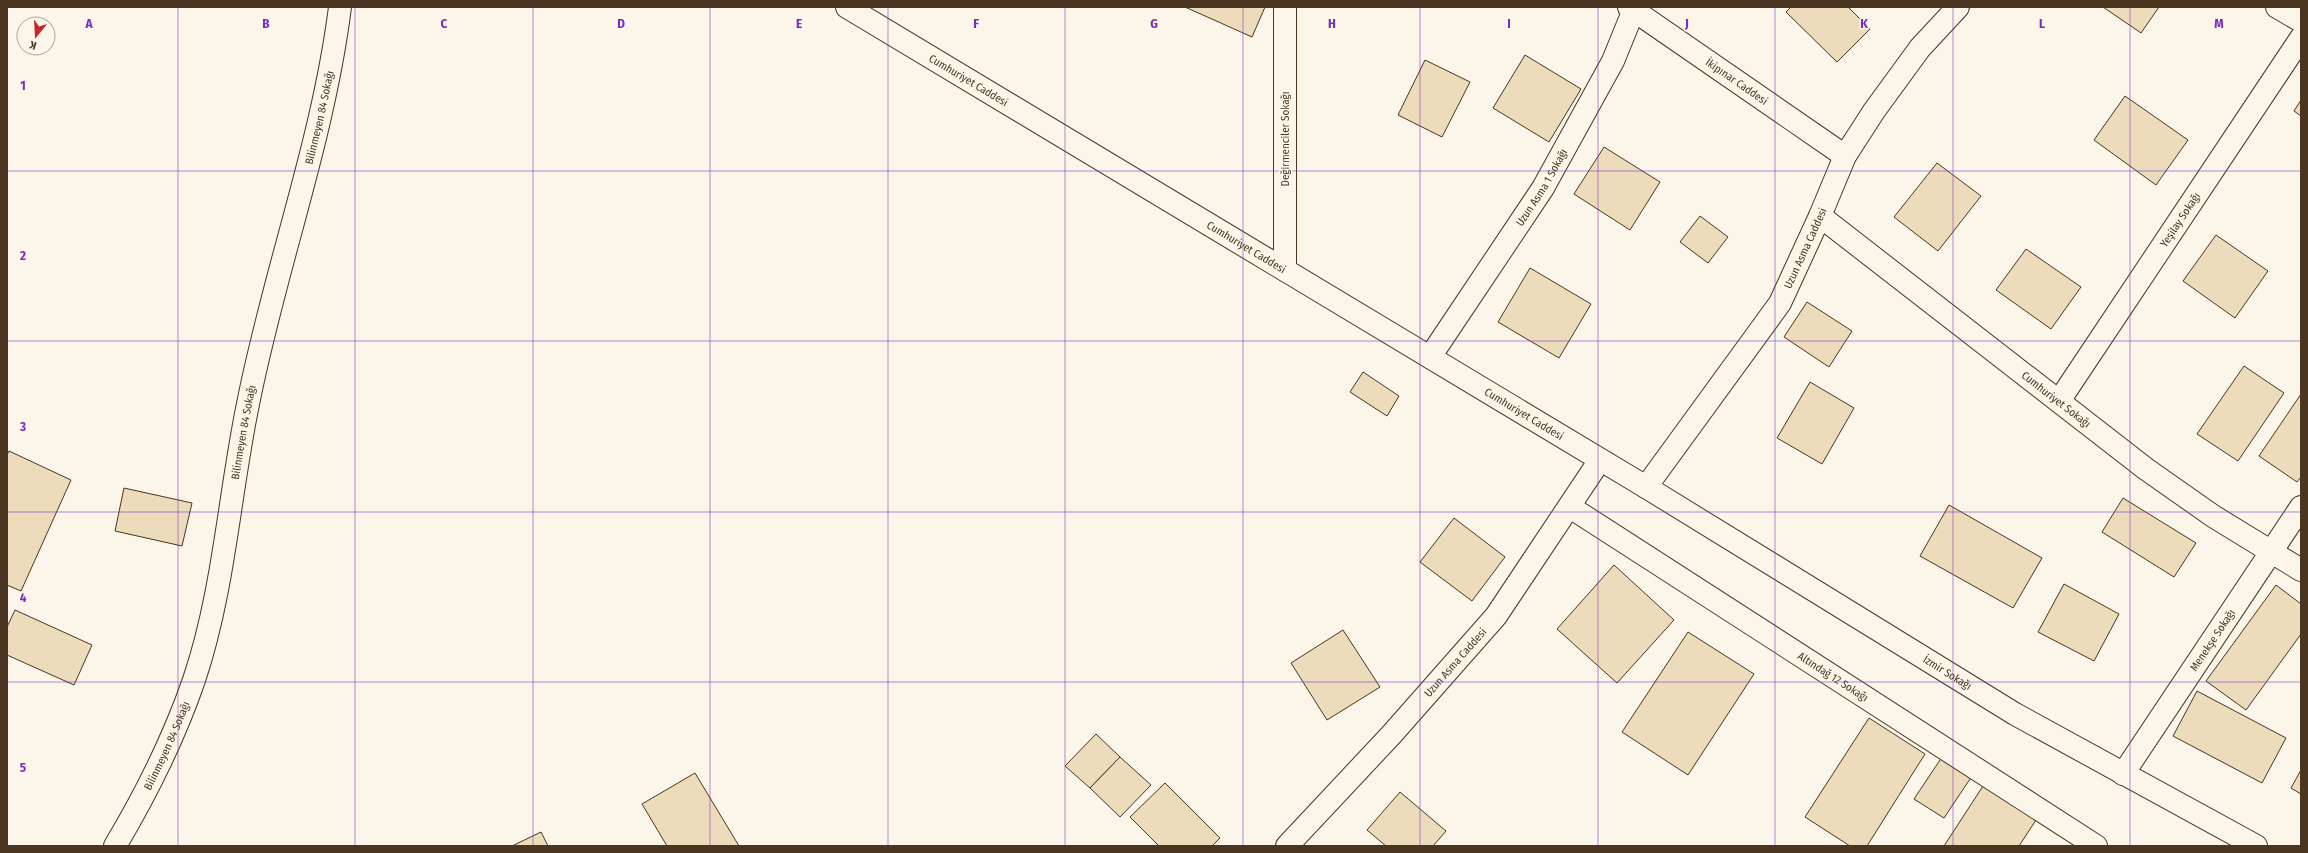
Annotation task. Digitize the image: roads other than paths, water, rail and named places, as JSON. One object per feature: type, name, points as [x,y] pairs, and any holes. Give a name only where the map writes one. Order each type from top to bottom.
[{"type":"street","name":"Bilinmeyen 84 Sokağı","points":[[115,846],[141,802],[170,739],[194,680],[208,628],[231,514],[248,404],[322,106],[340,7]]},
{"type":"street","name":"Cumhuriyet Caddesi","points":[[847,7],[1646,487]]},
{"type":"street","name":"Değirmenciler Sokağı","points":[[1285,7],[1285,270]]},
{"type":"street","name":"Uzun Asma Caddesi","points":[[1646,487],[1780,303],[1820,216],[1845,156],[1874,111],[1920,48],[1958,7]]},
{"type":"street","points":[[2277,7],[2301,21]]},
{"type":"street","name":"İkipınar Caddesi","points":[[1633,8],[1845,156]]},
{"type":"street","name":"Uzun Asma 1 Sokağı","points":[[1430,357],[1543,188],[1613,61],[1633,8]]},
{"type":"street","name":"Yeşilay Sokağı","points":[[2058,402],[2301,38]]},
{"type":"street","name":"Cumhuriyet Sokağı","points":[[1820,216],[2146,469],[2213,516],[2271,553],[2301,570]]},
{"type":"street","name":"Uzun Asma Caddesi","points":[[1287,846],[1392,734],[1496,616],[1600,460]]},
{"type":"street","name":"İzmir Sokağı","points":[[1646,487],[2015,714],[2256,846]]},
{"type":"street","name":"Altındağ 12 Sokağı","points":[[1570,507],[2096,846]]},
{"type":"street","name":"Menekşe Sokağı","points":[[2123,774],[2301,507]]}]
